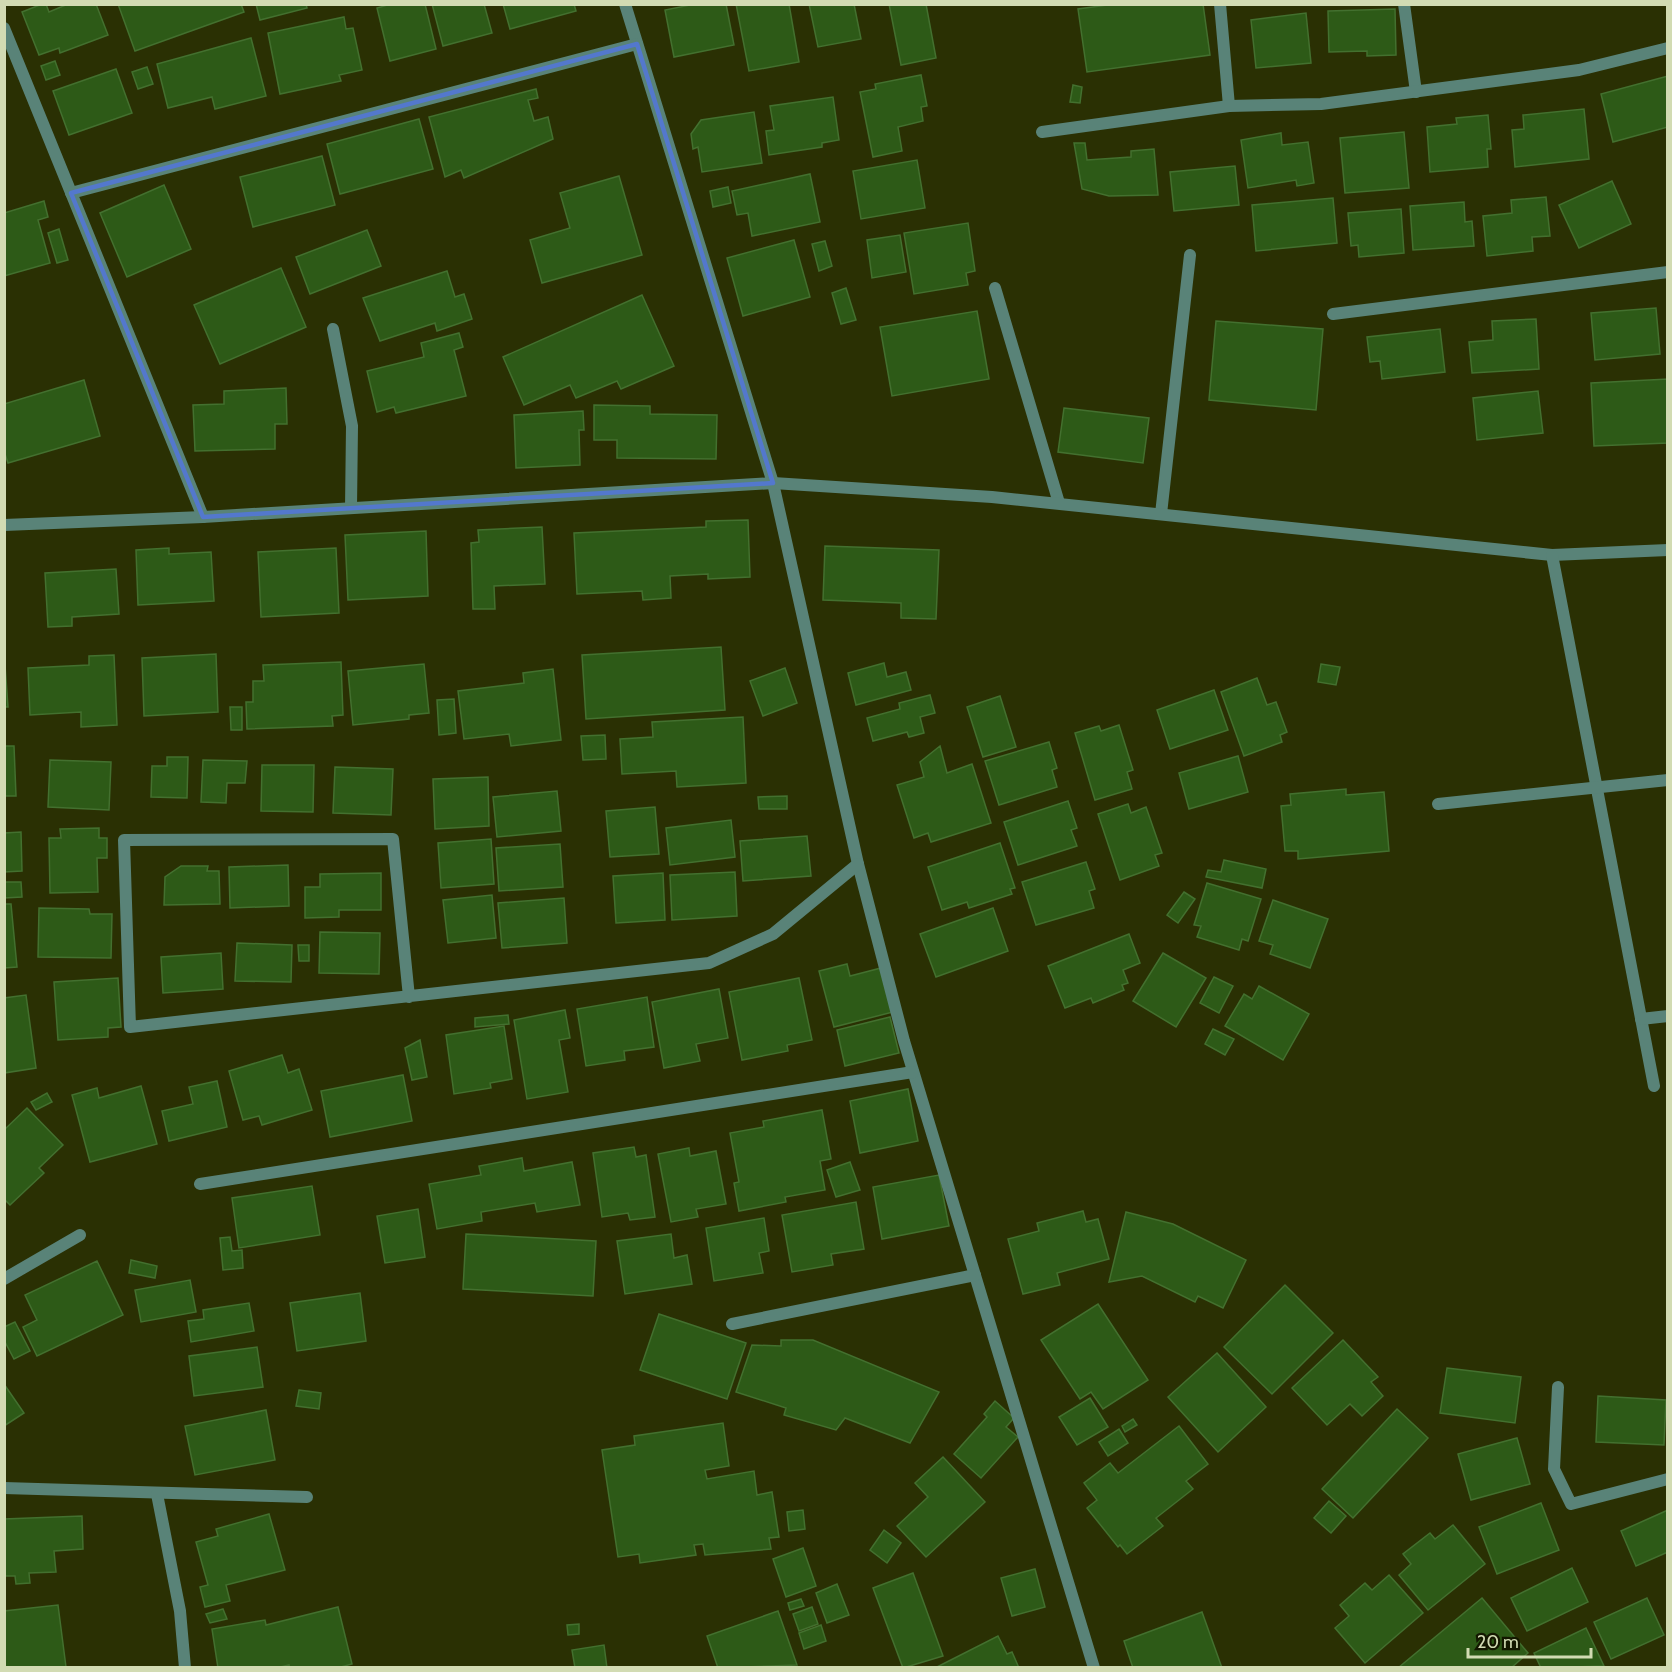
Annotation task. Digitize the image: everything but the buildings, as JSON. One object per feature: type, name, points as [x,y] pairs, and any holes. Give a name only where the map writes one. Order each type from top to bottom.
[{"type":"street","points":[[625,4],[773,483],[858,864],[913,1072],[1094,1668]]},
{"type":"street","points":[[1220,4],[1229,106]]},
{"type":"street","points":[[1404,4],[1416,92]]},
{"type":"street","points":[[4,28],[203,517]]},
{"type":"street","points":[[71,193],[638,44]]},
{"type":"street","points":[[1042,132],[1229,106],[1321,104],[1416,92],[1579,70],[1668,48]]},
{"type":"street","points":[[1161,514],[1190,255]]},
{"type":"street","points":[[1333,314],[1668,272]]},
{"type":"street","points":[[995,288],[1059,503]]},
{"type":"street","points":[[333,329],[352,426],[351,508]]},
{"type":"street","points":[[4,525],[203,517],[773,483],[1059,503],[1552,555],[1668,550]]},
{"type":"street","points":[[1552,555],[1654,1086]]},
{"type":"street","points":[[1438,804],[1668,780]]},
{"type":"street","points":[[409,997],[393,839],[124,840],[130,1027],[409,997],[709,963],[773,934],[858,864]]},
{"type":"street","points":[[1641,1019],[1668,1016]]},
{"type":"street","points":[[200,1184],[913,1072]]},
{"type":"street","points":[[4,1279],[80,1235]]},
{"type":"street","points":[[732,1324],[975,1275]]},
{"type":"street","points":[[1558,1387],[1554,1469],[1571,1504],[1668,1479]]},
{"type":"street","points":[[4,1488],[307,1497]]},
{"type":"street","points":[[158,1494],[180,1611],[185,1668]]},
{"type":"highlighted area","points":[[637,44],[773,483],[203,517],[71,193]]}]
